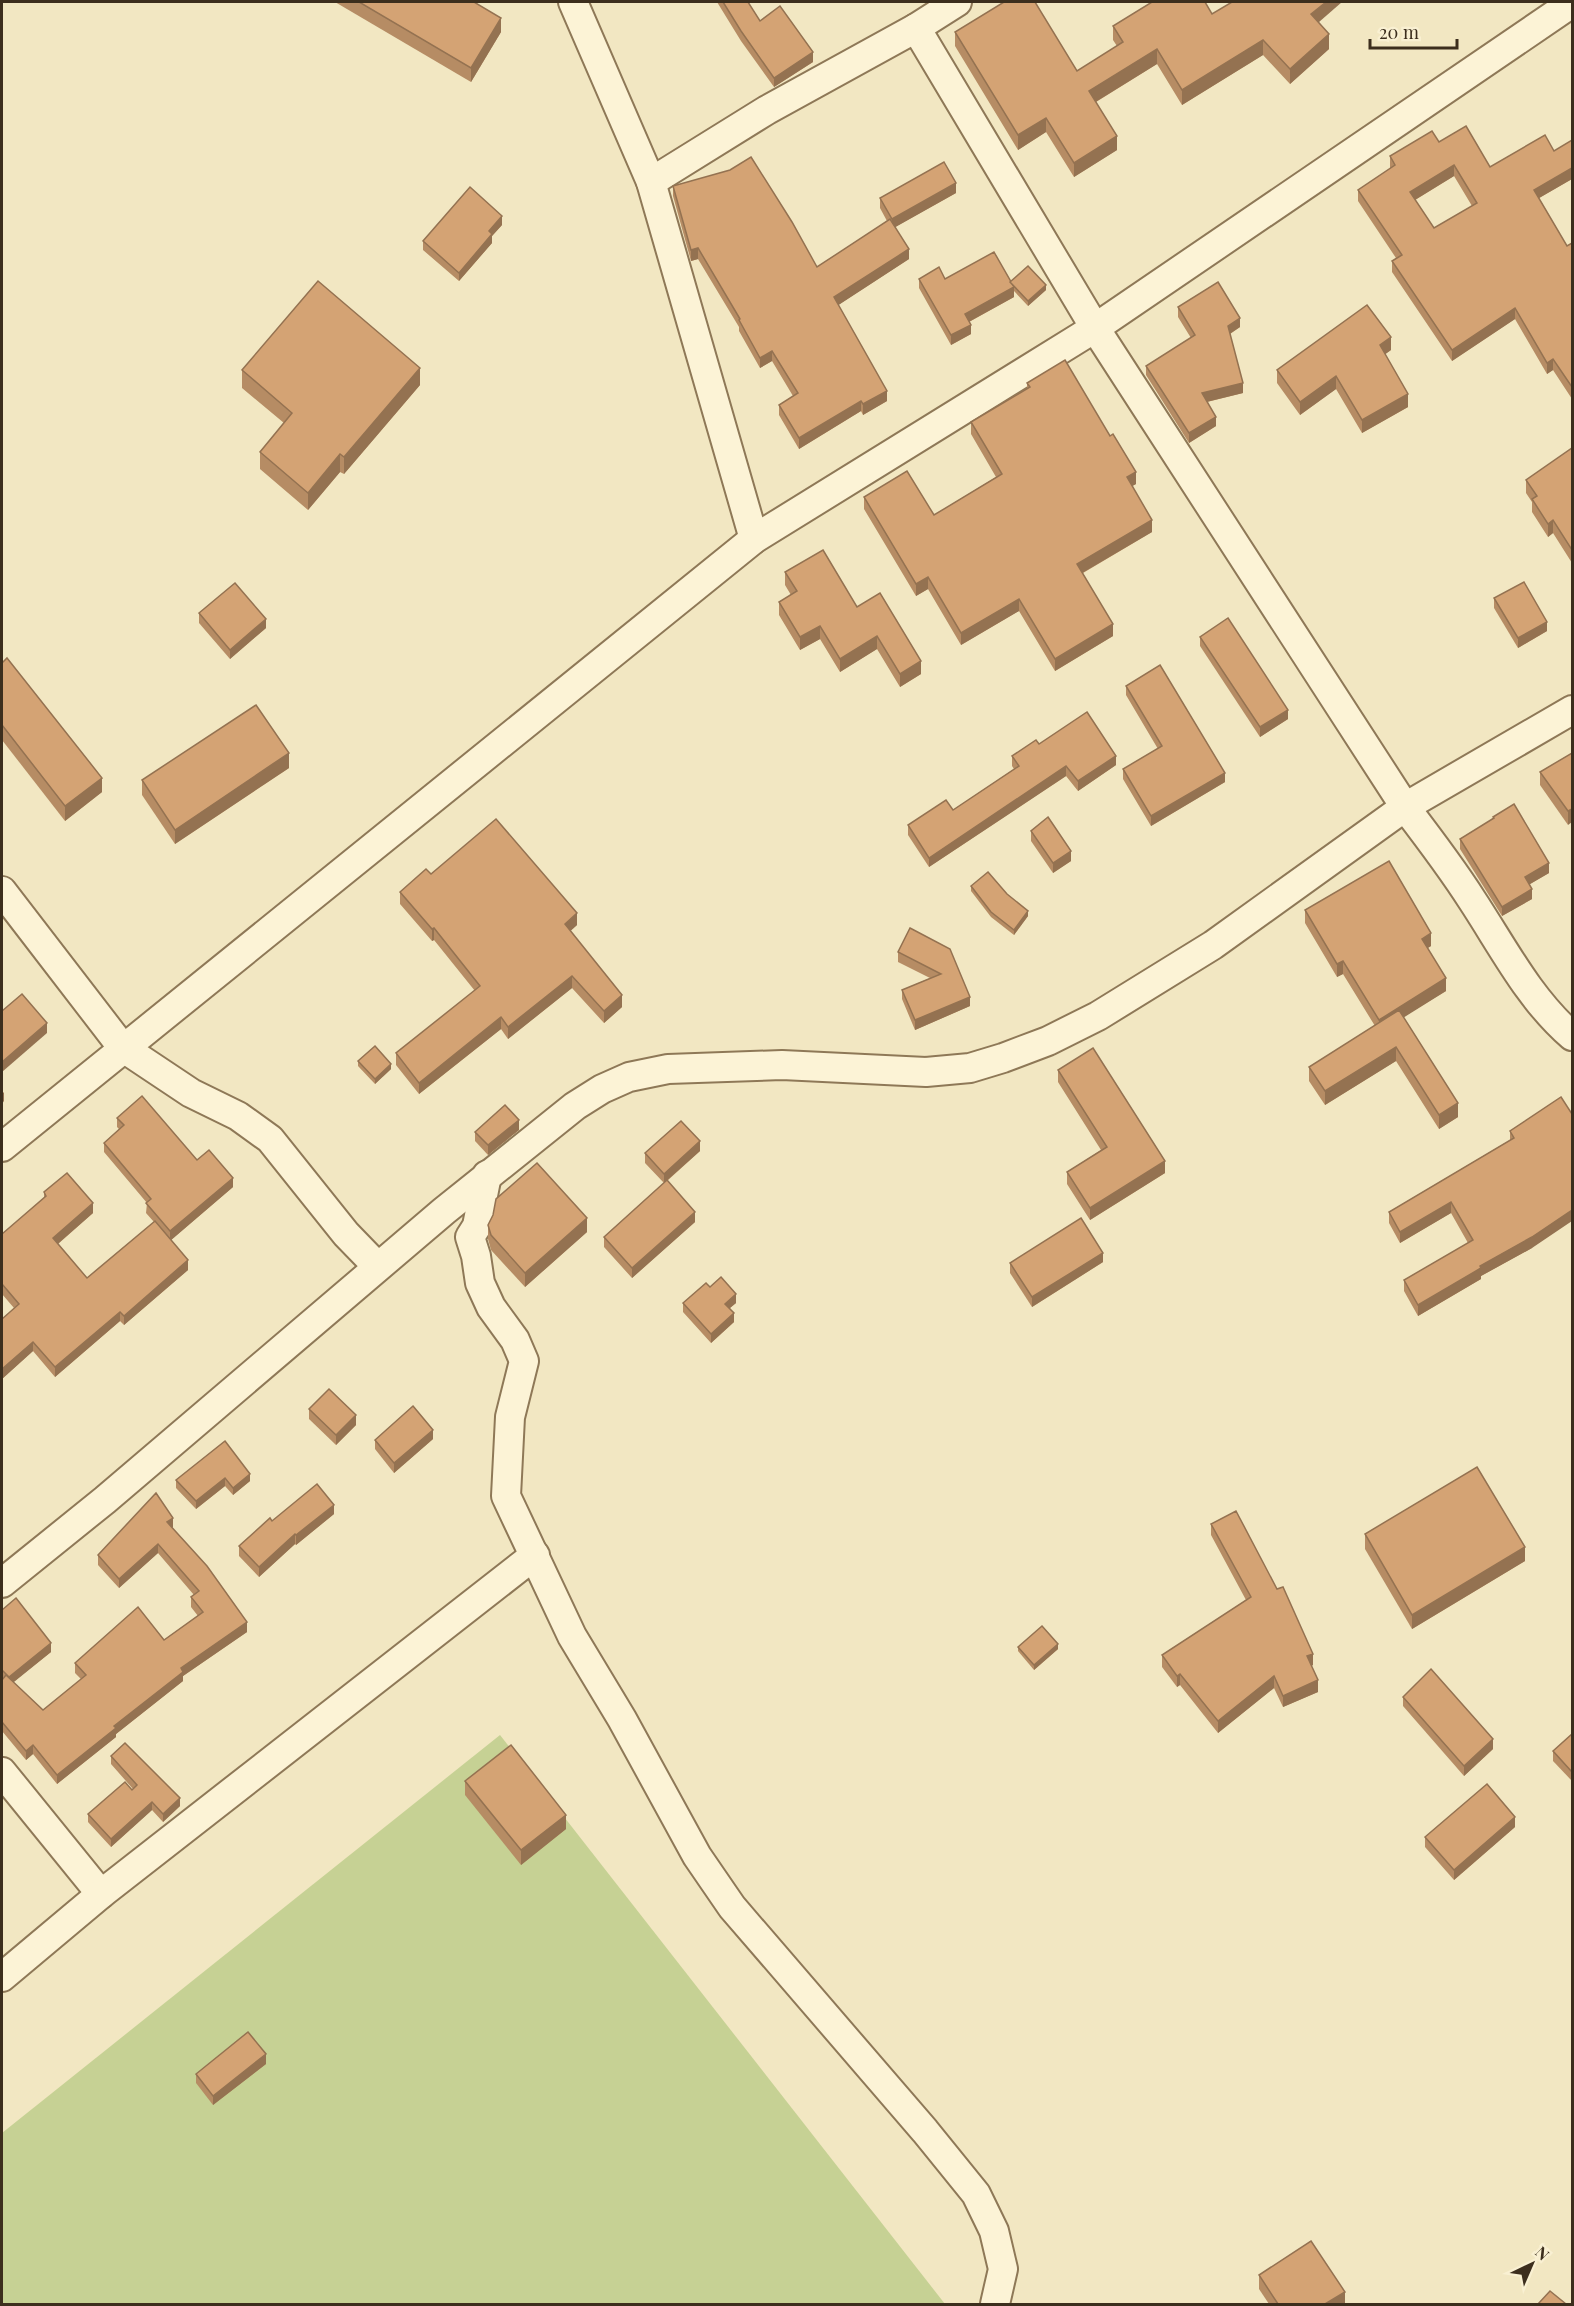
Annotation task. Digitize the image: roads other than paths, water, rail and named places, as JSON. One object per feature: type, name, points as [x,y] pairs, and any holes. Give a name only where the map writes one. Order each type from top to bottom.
[{"type":"street","points":[[573,2],[651,182],[754,539]]},
{"type":"street","points":[[651,182],[767,110],[916,28],[957,2]]},
{"type":"street","points":[[2,1147],[122,1047],[754,539],[1095,328],[1572,3]]},
{"type":"street","points":[[916,28],[1095,328],[1405,807],[1441,853],[1531,992],[1572,1036]]},
{"type":"street","points":[[2,1583],[105,1500],[377,1266],[487,1175],[575,1106],[602,1089],[629,1077],[668,1069],[782,1065],[949,1071],[970,1068],[1048,1041],[1098,1016],[1214,945],[1405,807],[1572,710]]},
{"type":"street","points":[[2,891],[122,1047],[191,1093],[238,1116],[270,1139],[346,1234],[377,1266]]},
{"type":"street","points":[[487,1175],[477,1226],[470,1237],[476,1256],[480,1283],[490,1307],[515,1340],[524,1361],[510,1417],[506,1496],[514,1515],[572,1636],[622,1719],[697,1856],[720,1890],[976,2194],[994,2231],[1003,2269],[995,2304]]},
{"type":"street","points":[[2,1977],[101,1894],[535,1555]]},
{"type":"street","points":[[2,1772],[101,1894]]}]
